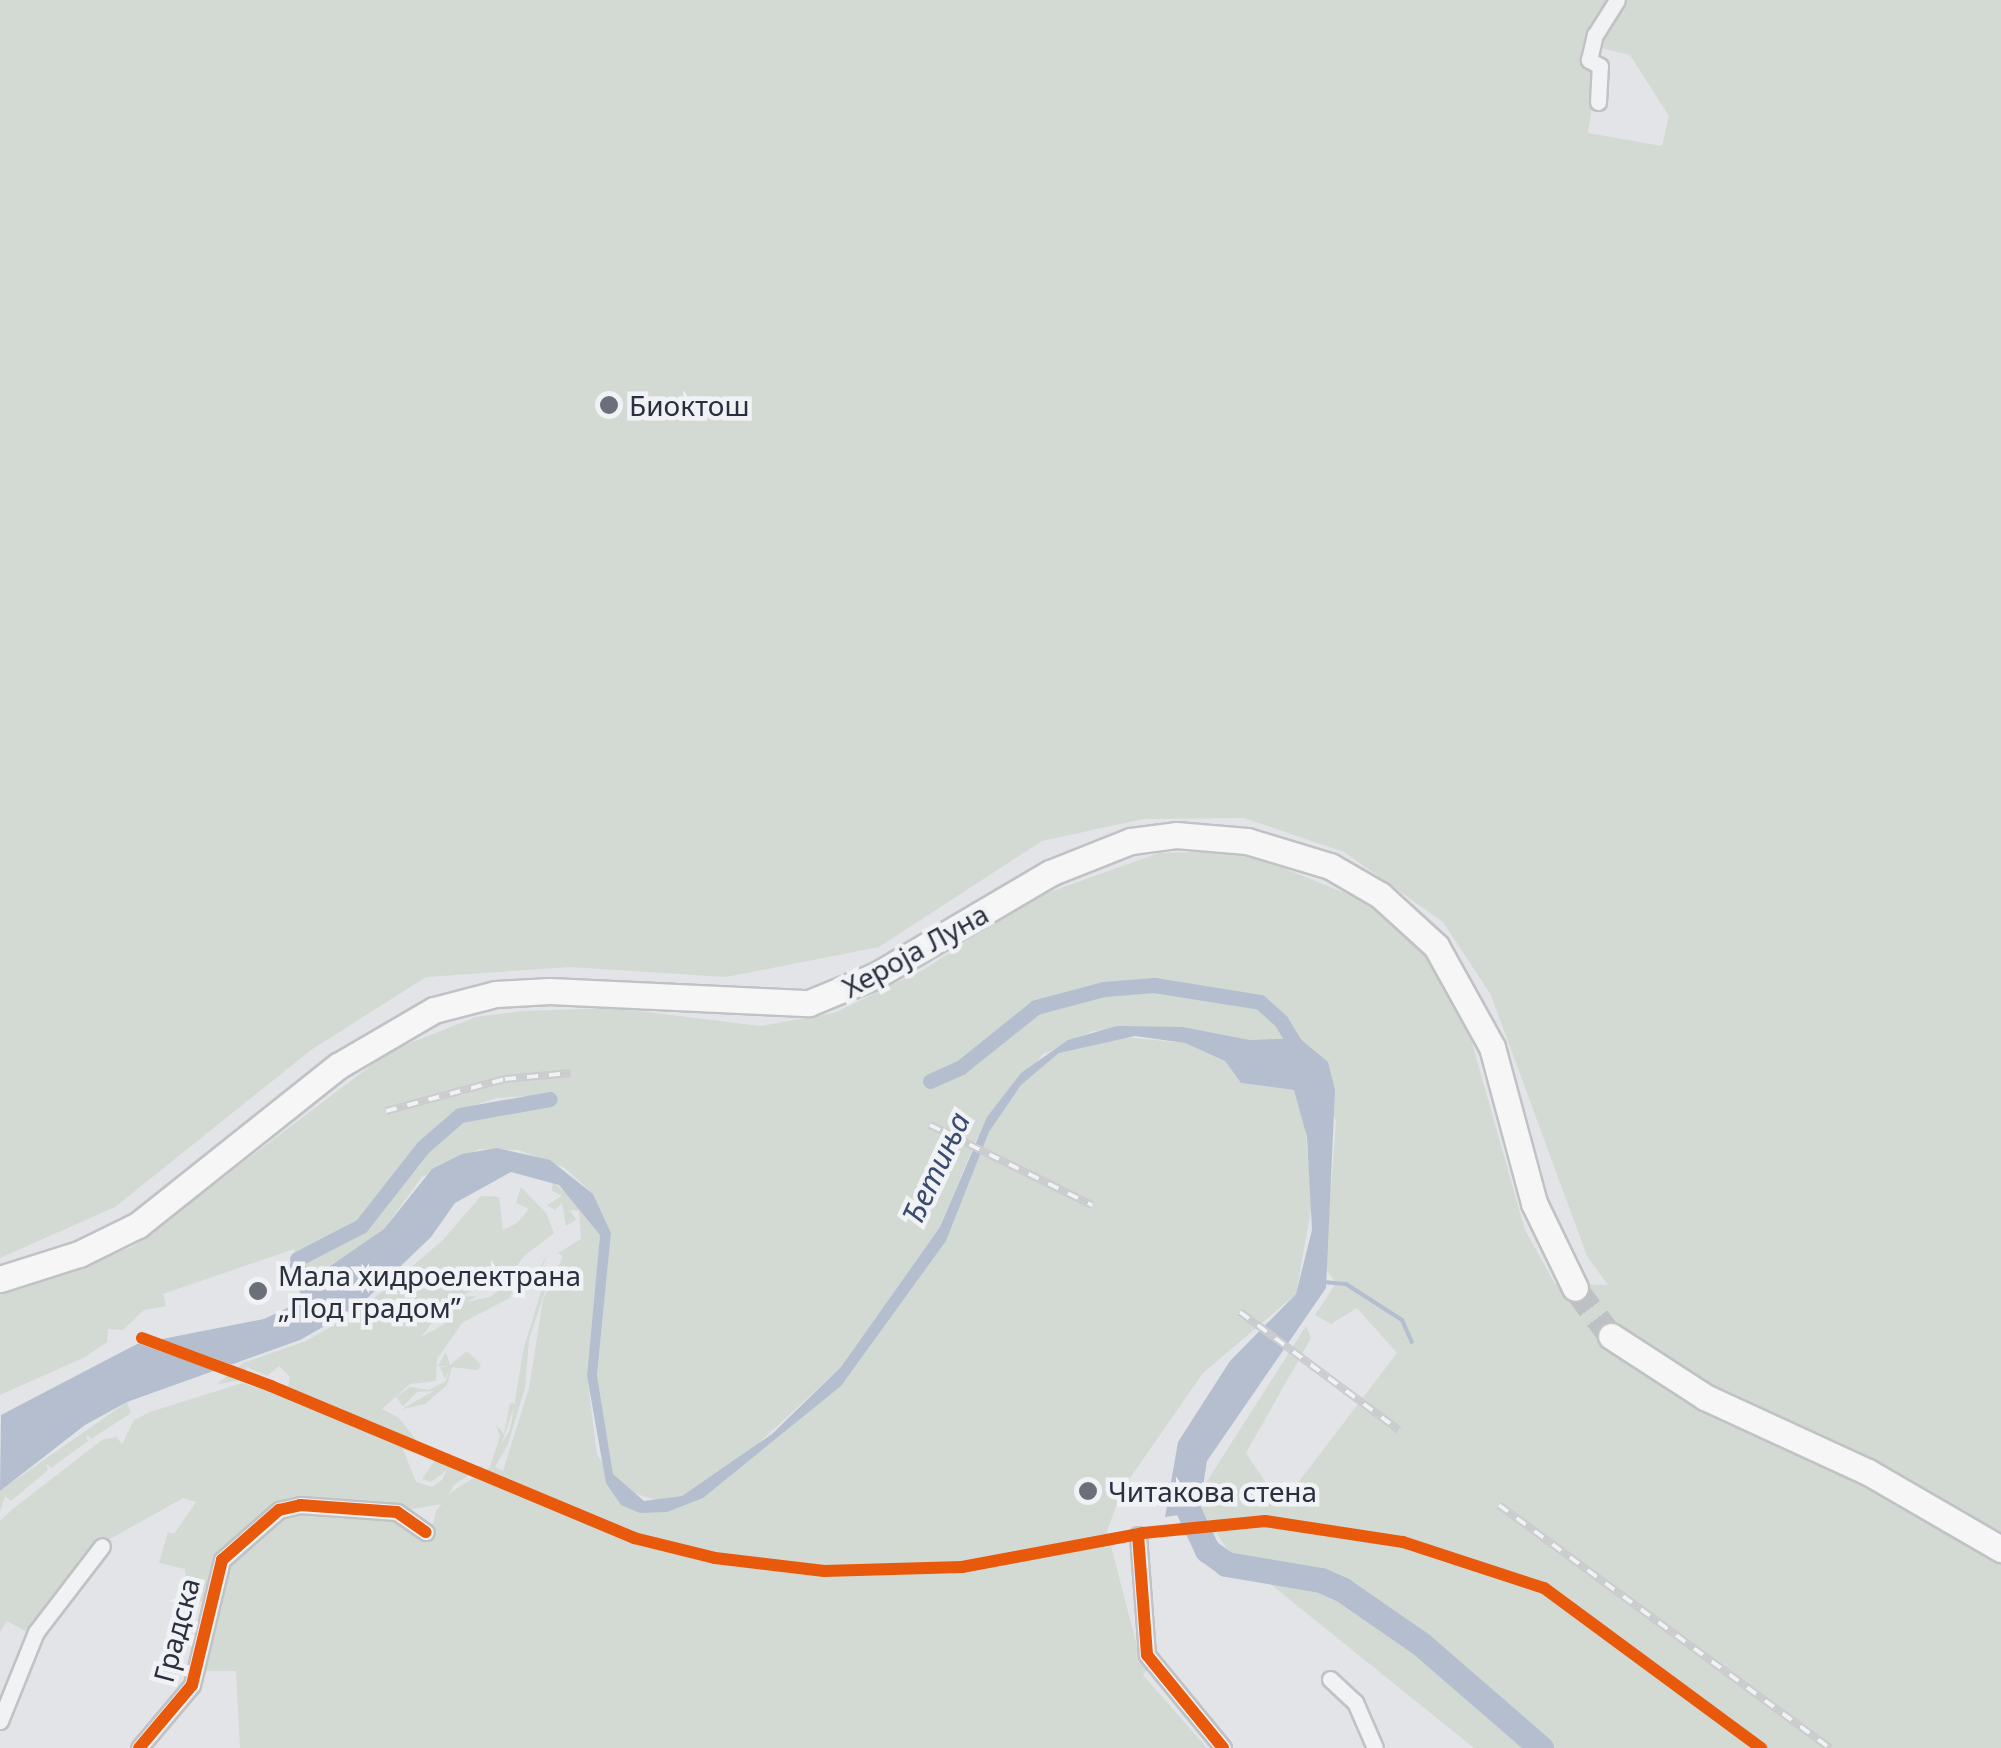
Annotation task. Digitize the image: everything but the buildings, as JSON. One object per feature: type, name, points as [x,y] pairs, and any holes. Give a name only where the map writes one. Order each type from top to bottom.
[{"type":"main road","name":"Хероја Луна","points":[[0,1279],[90,1250],[138,1225],[338,1066],[434,1010],[496,994],[550,992],[809,1002],[877,976],[1066,866],[1131,841],[1190,835],[1274,846],[1330,866],[1380,895],[1436,946],[1492,1047],[1534,1203],[1575,1288]]},
{"type":"main road","points":[[1611,1336],[1704,1398],[1868,1472],[2001,1549]]},
{"type":"street","points":[[1598,102],[1600,66],[1589,60],[1595,35],[1617,0]]},
{"type":"street","name":"Градска","points":[[139,1748],[192,1684],[222,1560],[280,1510],[314,1505],[396,1512],[426,1532]]},
{"type":"street","points":[[1138,1535],[1147,1655],[1223,1748]]},
{"type":"street","points":[[0,1721],[36,1632],[102,1546]]},
{"type":"street","points":[[1330,1679],[1355,1702],[1375,1748]]},
{"type":"shaded area","points":[[0,0],[2001,0],[2001,1748],[1474,1748],[1227,1549],[1195,1500],[1306,1326],[1311,1338],[1246,1453],[1281,1505],[1397,1353],[1357,1308],[1331,1324],[1315,1315],[1336,1283],[1325,1268],[1336,1121],[1299,1038],[1250,1040],[1183,1027],[1093,1031],[1042,1055],[976,1140],[940,1227],[841,1367],[750,1451],[682,1496],[661,1502],[625,1490],[613,1474],[597,1375],[611,1233],[593,1194],[565,1168],[518,1150],[479,1149],[422,1177],[384,1229],[310,1282],[299,1263],[363,1231],[448,1128],[483,1112],[549,1104],[549,1095],[497,1098],[458,1110],[419,1143],[348,1231],[295,1255],[294,1249],[163,1294],[166,1306],[144,1310],[123,1330],[108,1329],[107,1342],[85,1357],[0,1395],[0,1295],[132,1247],[390,1051],[476,1017],[523,1011],[614,1008],[760,1026],[834,1013],[925,969],[1033,898],[1159,853],[1242,851],[1374,905],[1431,962],[1468,1029],[1525,1230],[1555,1284],[1608,1285],[1587,1256],[1491,995],[1443,922],[1344,852],[1244,818],[1143,819],[1042,841],[879,947],[726,977],[570,967],[426,977],[311,1050],[115,1207],[0,1258]],"holes":[[[1601,48],[1630,55],[1669,116],[1662,146],[1588,133]]]},
{"type":"shaded area","points":[[1113,1036],[1185,1043],[1225,1061],[1241,1083],[1294,1090],[1304,1113],[1312,1204],[1296,1294],[1203,1373],[1123,1488],[1107,1531],[1138,1650],[1154,1661],[1143,1675],[1207,1748],[240,1748],[236,1671],[201,1671],[221,1569],[287,1509],[399,1516],[426,1540],[436,1511],[450,1493],[490,1467],[500,1436],[496,1425],[504,1434],[510,1403],[514,1404],[524,1347],[544,1282],[538,1272],[547,1254],[541,1271],[548,1282],[529,1340],[525,1388],[508,1444],[495,1467],[503,1471],[529,1388],[543,1300],[563,1256],[558,1253],[581,1239],[579,1211],[570,1210],[576,1220],[566,1226],[562,1203],[555,1210],[547,1205],[562,1196],[552,1191],[553,1182],[574,1200],[600,1235],[587,1376],[597,1455],[640,1513],[703,1498],[841,1386],[946,1241],[989,1132],[1021,1085],[1059,1053]],"holes":[[[514,1408],[510,1430],[501,1445]]]},
{"type":"shaded area","points":[[521,1187],[546,1213],[554,1233],[524,1256],[513,1271],[459,1297],[476,1296],[512,1274],[467,1302],[490,1297],[508,1284],[519,1265],[510,1298],[463,1322],[437,1359],[436,1381],[410,1384],[382,1409],[399,1418],[422,1447],[417,1454],[403,1449],[416,1482],[432,1487],[442,1480],[447,1470],[431,1482],[422,1479],[437,1457],[453,1467],[484,1466],[455,1484],[442,1504],[406,1510],[293,1501],[231,1543],[205,1601],[187,1605],[185,1569],[159,1563],[168,1532],[174,1534],[196,1502],[183,1498],[103,1543],[29,1633],[7,1621],[0,1632],[0,1521],[14,1508],[102,1440],[116,1437],[122,1444],[134,1420],[150,1412],[242,1383],[286,1397],[290,1377],[279,1366],[267,1376],[247,1367],[242,1380],[217,1384],[243,1363],[306,1341],[360,1310],[442,1241],[481,1196],[499,1197],[503,1230],[517,1223],[529,1209],[516,1203]],"holes":[[[458,1297],[443,1325],[421,1337],[448,1302]]]},
{"type":"shaded area","points":[[467,1351],[481,1365],[478,1370],[452,1367],[447,1385],[425,1404],[402,1409],[434,1391],[417,1392],[403,1406],[396,1397],[410,1387],[429,1390],[446,1381],[449,1370],[445,1379],[440,1367],[449,1367],[438,1366],[446,1352],[450,1365]]},
{"type":"shaded area","points":[[127,1402],[131,1413],[91,1439],[86,1434],[88,1441],[51,1468],[46,1463],[48,1470],[11,1501],[5,1496],[0,1511],[0,1491]]},
{"type":"water","name":"Ђетиња","points":[[1117,1026],[1183,1027],[1250,1040],[1299,1038],[1328,1062],[1335,1090],[1326,1288],[1207,1461],[1199,1512],[1165,1517],[1178,1442],[1230,1361],[1296,1294],[1312,1230],[1307,1137],[1294,1090],[1241,1083],[1225,1061],[1185,1043],[1135,1036],[1059,1053],[1021,1085],[989,1132],[946,1241],[841,1386],[703,1498],[667,1512],[640,1513],[621,1505],[606,1483],[587,1376],[600,1235],[559,1185],[511,1172],[455,1203],[431,1237],[358,1307],[300,1340],[127,1402],[85,1425],[0,1491],[1,1415],[137,1344],[264,1319],[296,1304],[309,1297],[313,1278],[384,1229],[432,1169],[462,1154],[497,1148],[550,1160],[593,1194],[611,1233],[597,1375],[613,1474],[644,1501],[682,1496],[772,1434],[841,1367],[940,1227],[987,1117],[1021,1073],[1068,1040]]},
{"type":"pier","points":[[158,1338],[238,1367],[224,1374],[140,1344]]},
{"type":"waterway","points":[[930,1081],[961,1067],[1036,1007],[1104,989],[1154,985],[1260,1002],[1281,1021],[1301,1054]]},
{"type":"waterway","points":[[297,1259],[361,1226],[423,1147],[460,1115],[550,1099]]},
{"type":"waterway","points":[[297,1265],[315,1311]]},
{"type":"waterway","points":[[1323,1282],[1346,1284],[1402,1320],[1412,1342]]},
{"type":"waterway","name":"Ђетиња","points":[[1191,1484],[1186,1505],[1207,1550],[1226,1564],[1321,1580],[1343,1590],[1421,1644],[1541,1748]]},
{"type":"tunnel","points":[[1575,1288],[1611,1336]]},
{"type":"railway","points":[[386,1111],[505,1079],[571,1073]]},
{"type":"railway","points":[[930,1125],[1092,1205]]},
{"type":"railway","points":[[1240,1312],[1399,1430]]},
{"type":"railway","points":[[1499,1505],[1830,1748]]},
{"type":"cycle path","points":[[142,1338],[271,1386],[634,1538],[715,1558],[824,1571],[962,1567],[1143,1533],[1265,1521],[1403,1542],[1544,1588],[1761,1748]]},
{"type":"cycle path","points":[[139,1748],[192,1685],[222,1560],[279,1510],[300,1505],[397,1512],[426,1532]]},
{"type":"cycle path","points":[[1138,1535],[1147,1655],[1223,1748]]},
{"type":"place","name":"Биоктош","points":[[609,405]]},
{"type":"place","name":"Мала хидроелектрана „Под градом”","points":[[258,1291]]},
{"type":"place","name":"Читакова стена","points":[[1088,1491]]}]
